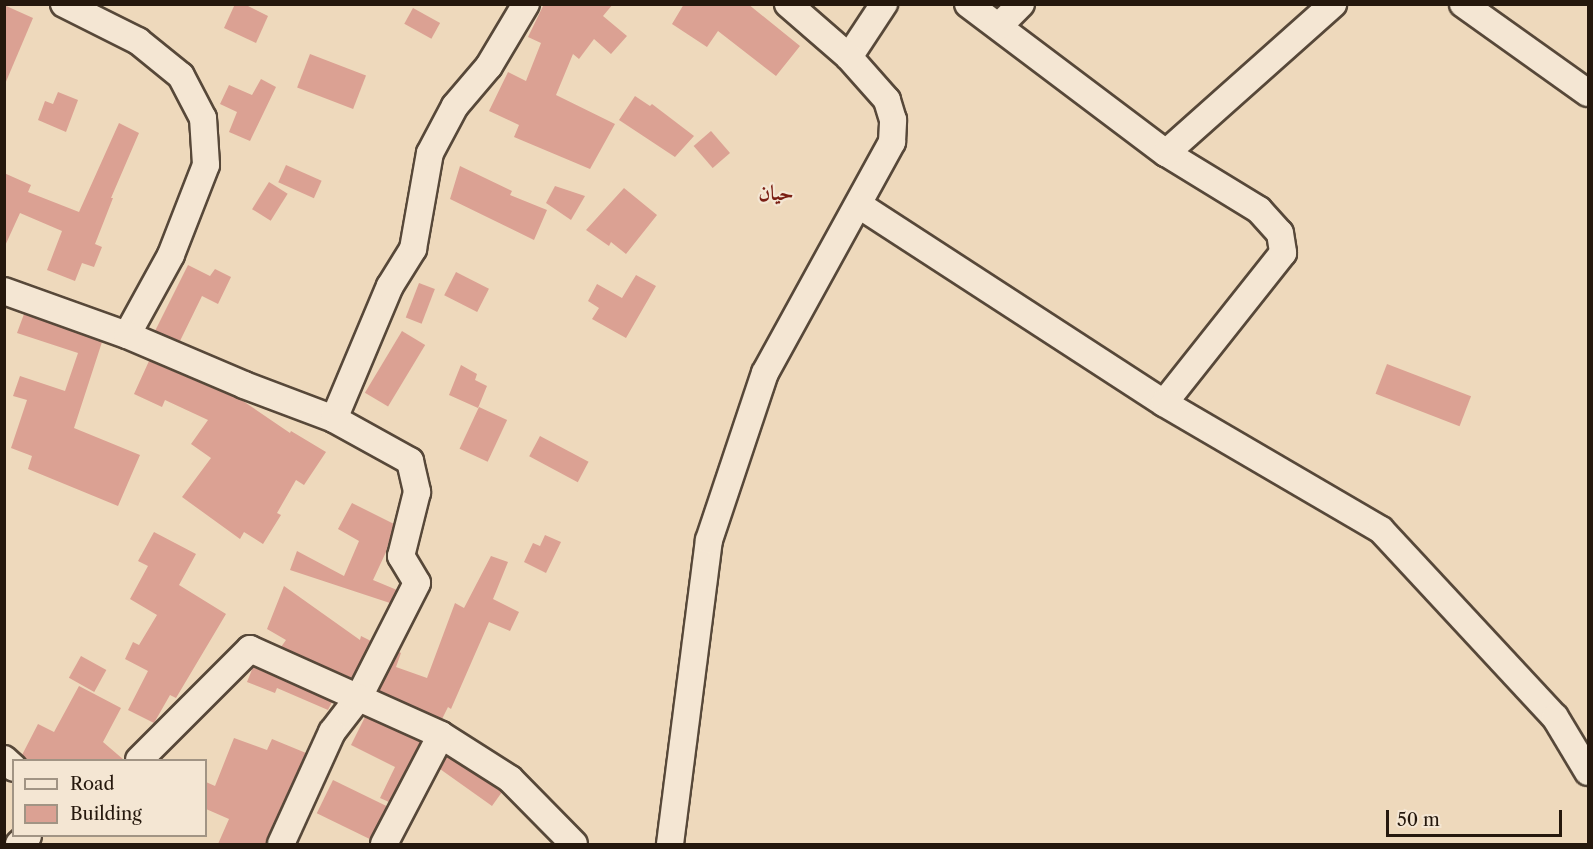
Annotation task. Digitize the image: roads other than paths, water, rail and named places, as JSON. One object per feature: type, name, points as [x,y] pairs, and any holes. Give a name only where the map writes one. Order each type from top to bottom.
[{"type":"street","points":[[64,4],[138,41],[164,62],[181,76],[203,118],[206,165],[171,255],[127,335]]},
{"type":"street","points":[[334,418],[390,286],[413,249],[430,153],[454,106],[489,66],[526,4]]},
{"type":"street","points":[[670,844],[709,540],[765,373],[892,142],[893,120],[886,100],[849,57],[788,4]]},
{"type":"street","points":[[849,57],[884,4]]},
{"type":"street","points":[[968,4],[1166,153],[1258,210],[1280,233],[1283,253],[1164,403]]},
{"type":"street","points":[[999,26],[1021,4]]},
{"type":"street","points":[[1166,153],[1333,4]]},
{"type":"street","points":[[1463,4],[1588,93]]},
{"type":"street","points":[[859,205],[1164,403],[1381,530],[1555,717],[1588,772]]},
{"type":"street","points":[[4,291],[127,335],[244,385],[334,418],[410,461],[417,492],[401,556],[417,583],[359,696],[332,732],[280,844]]},
{"type":"street","points":[[140,759],[250,649],[359,696],[441,735],[510,779],[574,844]]},
{"type":"street","points":[[384,844],[441,735]]},
{"type":"district","name":"حيان","points":[[776,193]]}]
